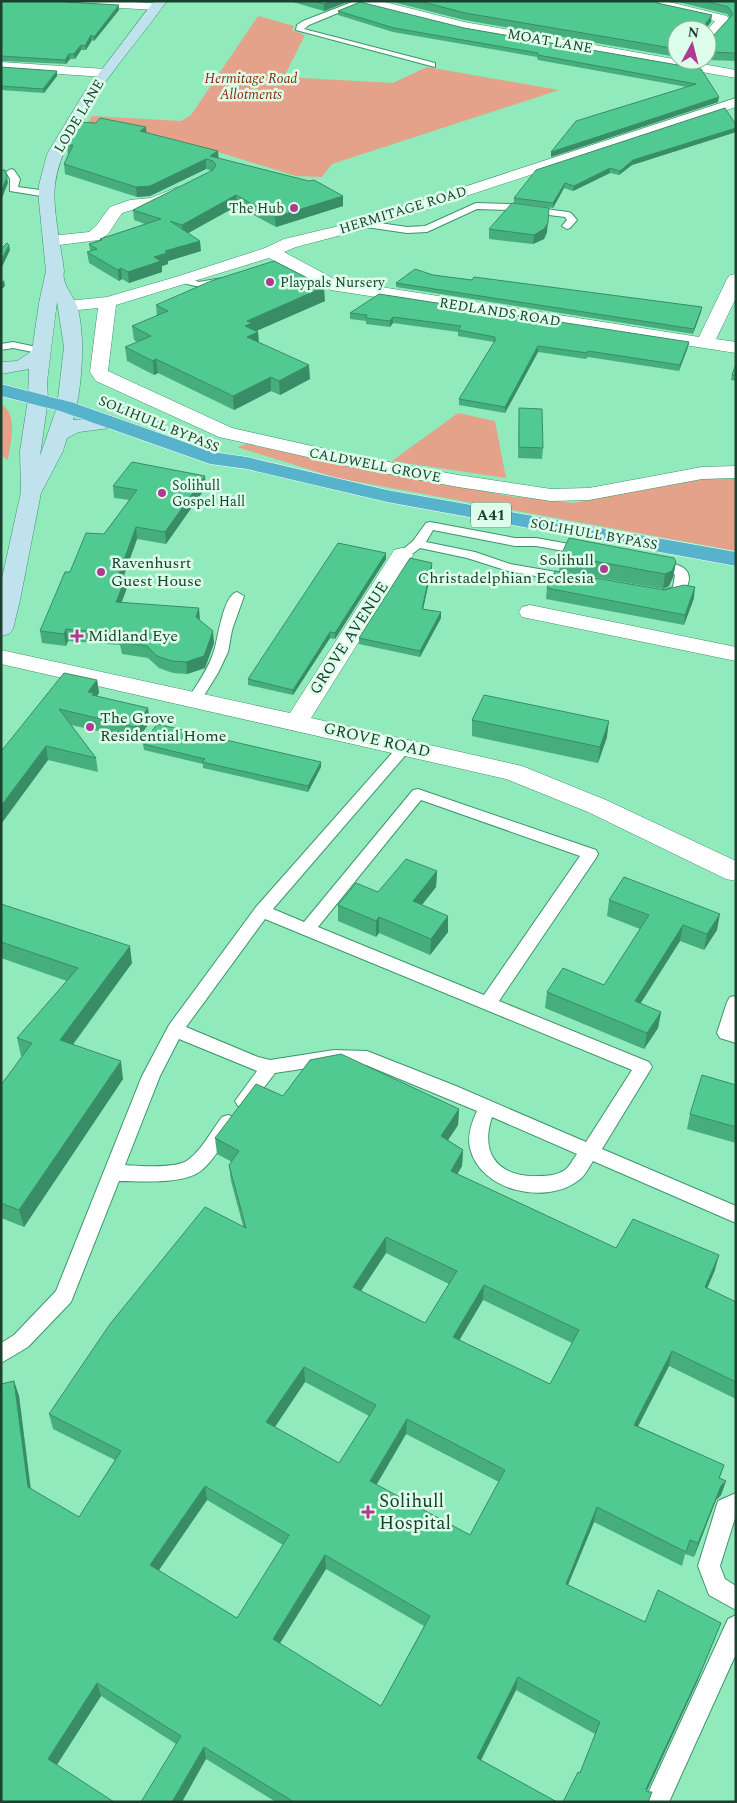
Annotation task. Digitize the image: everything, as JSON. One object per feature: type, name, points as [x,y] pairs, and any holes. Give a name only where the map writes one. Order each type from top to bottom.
[{"type":"highway","name":"A41","points":[[1,377],[37,390],[68,398]]},
{"type":"highway","name":"A41","points":[[1,390],[37,390]]},
{"type":"highway","name":"SOLIHULL BYPASS","points":[[68,398],[116,411],[210,458],[247,463],[388,496],[736,559]]},
{"type":"main road","name":"LODE LANE","points":[[1,629],[32,492],[30,452],[48,303],[54,278],[47,194],[50,173],[60,146],[105,73],[159,4]]},
{"type":"main road","name":"LODE LANE","points":[[32,492],[53,451],[68,398],[73,347],[68,306],[54,278]]},
{"type":"main road","points":[[1,368],[30,364],[42,352]]},
{"type":"main road","points":[[58,435],[74,426],[116,411]]},
{"type":"street","points":[[67,1],[159,4]]},
{"type":"street","points":[[658,1],[662,6],[676,10],[722,19],[724,22],[717,29]]},
{"type":"street","name":"MOAT LANE","points":[[367,2],[464,26],[667,59]]},
{"type":"street","points":[[1,66],[105,73]]},
{"type":"street","name":"MOAT LANE","points":[[717,70],[736,74]]},
{"type":"street","name":"HERMITAGE ROAD","points":[[68,306],[108,302],[185,280],[275,259],[290,243],[366,224],[736,102]]},
{"type":"street","points":[[51,241],[93,236],[102,230],[116,210],[130,205],[154,203],[190,185]]},
{"type":"street","name":"REDLANDS ROAD","points":[[275,259],[331,285],[736,348]]},
{"type":"street","points":[[705,344],[736,279]]},
{"type":"street","name":"CALDWELL GROVE","points":[[108,302],[99,372],[103,377],[226,433],[352,461],[458,481],[551,495],[588,494],[702,473],[736,472]]},
{"type":"street","name":"GROVE AVENUE","points":[[296,722],[410,550]]},
{"type":"street","points":[[529,612],[689,652],[736,654]]},
{"type":"street","name":"GROVE ROAD","points":[[1,657],[195,699],[513,772],[597,806],[736,872]]},
{"type":"lane","points":[[367,2],[306,23],[300,27],[300,30],[432,65]]},
{"type":"lane","points":[[11,172],[15,178],[13,189],[47,194]]},
{"type":"lane","points":[[366,224],[407,230],[426,229],[476,206],[508,207],[568,216],[572,220],[567,226]]},
{"type":"lane","points":[[185,280],[198,285],[205,285],[234,278]]},
{"type":"lane","points":[[1,347],[13,345],[42,352]]},
{"type":"lane","points":[[410,550],[430,526],[516,542],[536,542],[598,553]]},
{"type":"lane","points":[[410,550],[470,554],[508,567],[586,581]]},
{"type":"lane","points":[[647,562],[676,567],[680,570],[682,576],[679,589],[676,592],[663,595],[654,593]]},
{"type":"lane","points":[[195,699],[221,652],[225,630],[237,596]]},
{"type":"lane","points":[[1,1354],[21,1341],[64,1296],[150,1076],[175,1030],[262,910],[405,747]]},
{"type":"lane","points":[[307,929],[418,794],[590,854],[488,1003]]},
{"type":"lane","points":[[262,910],[643,1066],[590,1151],[573,1174],[553,1182],[538,1185],[512,1181],[497,1174],[485,1163],[479,1150],[478,1132],[487,1108]]},
{"type":"lane","points":[[736,1002],[726,1033],[736,1036]]},
{"type":"lane","points":[[175,1030],[254,1063],[270,1067],[334,1057],[367,1058],[590,1151],[736,1215]]},
{"type":"lane","points":[[112,1173],[172,1172],[194,1167],[270,1067]]},
{"type":"lane","points":[[736,1503],[726,1509],[709,1566],[717,1587],[736,1599]]},
{"type":"lane","points":[[656,1802],[735,1633],[736,1627]]},
{"type":"green space","name":"Hermitage Road Allotments","points":[[258,16],[294,26],[292,30],[305,35],[284,77],[393,83],[427,67],[559,90],[332,164],[322,177],[296,176],[208,149],[87,124],[92,116],[181,121],[191,115]]},
{"type":"green space","points":[[1,404],[7,409],[12,422],[8,460],[1,455]]},
{"type":"green space","points":[[458,413],[495,421],[506,478],[392,461]]},
{"type":"green space","points":[[247,444],[508,496],[574,503],[701,477],[736,479],[736,551],[337,478],[237,447]]},
{"type":"building","points":[[1,1],[65,1],[119,5],[94,37],[91,35],[85,46],[81,45],[74,54],[69,54],[65,60],[1,56]]},
{"type":"building","points":[[315,1],[330,1],[324,4]]},
{"type":"building","points":[[419,1],[656,1],[657,3],[712,15],[708,20],[667,20],[667,47],[465,13]]},
{"type":"building","points":[[705,1],[736,1],[736,53],[717,52],[717,32],[733,14],[728,7]]},
{"type":"building","points":[[360,2],[464,28],[667,63],[667,70],[702,70],[719,97],[551,152],[576,121],[696,84],[538,55],[538,53],[394,28],[338,11]]},
{"type":"building","points":[[1,67],[57,71],[43,89],[1,86]]},
{"type":"building","points":[[725,108],[736,128],[633,160],[620,171],[610,168],[574,186],[565,183],[553,203],[514,198],[536,170]]},
{"type":"building","points":[[100,118],[146,127],[140,131],[218,151],[210,156],[309,181],[314,180],[343,196],[275,217],[236,195],[182,225],[170,221],[200,241],[165,251],[167,253],[154,257],[161,261],[128,272],[121,268],[118,270],[87,252],[97,249],[89,244],[161,219],[133,210],[213,170],[216,165],[213,161],[206,159],[150,186],[136,187],[64,164],[73,145],[67,145],[77,122],[96,123]]},
{"type":"building","points":[[1,170],[5,170],[7,177],[1,192]]},
{"type":"building","points":[[512,203],[549,208],[548,223],[544,229],[534,235],[489,229]]},
{"type":"building","points":[[7,243],[9,245],[1,261],[1,249]]},
{"type":"building","points":[[274,261],[313,281],[308,285],[324,287],[247,321],[252,323],[245,326],[258,332],[247,337],[309,365],[279,381],[271,377],[233,396],[156,359],[153,361],[125,347],[151,336],[132,326],[168,311],[156,305],[211,281]]},
{"type":"building","points":[[415,269],[433,275],[472,280],[474,277],[702,307],[694,329],[396,283]]},
{"type":"building","points":[[379,294],[689,342],[680,365],[588,351],[587,353],[538,346],[505,407],[459,399],[496,339],[494,339],[495,337],[458,330],[461,326],[393,317],[390,321],[366,318],[367,315],[350,313]]},
{"type":"building","points":[[736,364],[736,375],[732,375]]},
{"type":"building","points":[[519,408],[542,409],[543,448],[519,447]]},
{"type":"building","points":[[132,462],[205,476],[165,532],[136,527],[118,576],[126,577],[116,602],[199,608],[196,617],[213,631],[204,656],[186,662],[172,661],[157,656],[147,646],[120,642],[125,634],[66,629],[64,634],[40,631],[65,572],[70,572],[86,533],[104,534],[137,490],[113,486]]},
{"type":"building","points":[[569,538],[674,558],[676,562],[672,571],[665,574],[561,555]]},
{"type":"building","points":[[338,543],[386,553],[335,633],[330,632],[293,690],[248,679]]},
{"type":"building","points":[[410,558],[432,563],[422,609],[441,612],[420,651],[359,638]]},
{"type":"building","points":[[555,571],[664,590],[684,585],[695,587],[685,615],[547,588]]},
{"type":"building","points":[[64,673],[97,680],[88,692],[94,693],[92,695],[148,708],[135,727],[59,709],[96,758],[46,746],[1,806],[1,749],[3,749]]},
{"type":"building","points":[[484,695],[609,721],[600,747],[472,720]]},
{"type":"building","points":[[157,724],[321,762],[308,786],[202,762],[205,759],[143,744]]},
{"type":"building","points":[[406,859],[437,871],[413,901],[448,916],[431,939],[379,917],[376,921],[338,905],[356,883],[378,892]]},
{"type":"building","points":[[624,877],[720,914],[707,934],[683,925],[635,1001],[661,1012],[647,1033],[547,992],[563,968],[604,985],[649,915],[609,900]]},
{"type":"building","points":[[1,904],[130,946],[60,1040],[121,1061],[19,1210],[1,1203],[1,1085],[32,1043],[17,1038],[78,968],[1,942]]},
{"type":"building","name":"Solihull Hospital","points":[[341,1054],[459,1109],[441,1136],[463,1150],[451,1171],[616,1248],[633,1219],[719,1255],[705,1287],[736,1302],[736,1382],[672,1351],[634,1425],[724,1465],[719,1478],[726,1481],[721,1486],[698,1543],[690,1540],[686,1552],[597,1507],[566,1584],[645,1622],[658,1590],[721,1623],[702,1669],[646,1789],[647,1792],[652,1792],[648,1802],[563,1802],[578,1772],[580,1773],[600,1722],[518,1677],[477,1758],[557,1802],[294,1802],[204,1747],[172,1802],[141,1802],[181,1736],[97,1683],[48,1759],[114,1802],[1,1802],[1,1384],[14,1381],[28,1487],[79,1517],[121,1451],[49,1414],[110,1324],[205,1207],[246,1228],[229,1165],[239,1151],[215,1138],[256,1084],[283,1096],[310,1060]],"holes":[[[386,1237],[457,1271],[425,1323],[353,1287]],[[484,1285],[579,1330],[550,1384],[453,1337]],[[304,1367],[376,1405],[339,1463],[266,1422]],[[407,1419],[505,1470],[470,1535],[370,1481]],[[205,1486],[289,1535],[237,1618],[150,1565]],[[325,1555],[430,1616],[381,1706],[273,1639]]]},
{"type":"building","points":[[702,1075],[736,1085],[736,1127],[690,1114]]},
{"type":"place","name":"The Hub","points":[[294,208]]},
{"type":"place","name":"Playpals Nursery","points":[[270,282]]},
{"type":"place","name":"Solihull Gospel Hall","points":[[162,493]]},
{"type":"place","name":"Solihull Christadelphian Ecclesia","points":[[604,569]]},
{"type":"place","name":"Ravenhusrt Guest House","points":[[101,572]]},
{"type":"place","name":"Midland Eye","points":[[77,636]]},
{"type":"place","name":"The Grove Residential Home","points":[[90,727]]},
{"type":"place","name":"Solihull Hospital","points":[[368,1512]]}]
